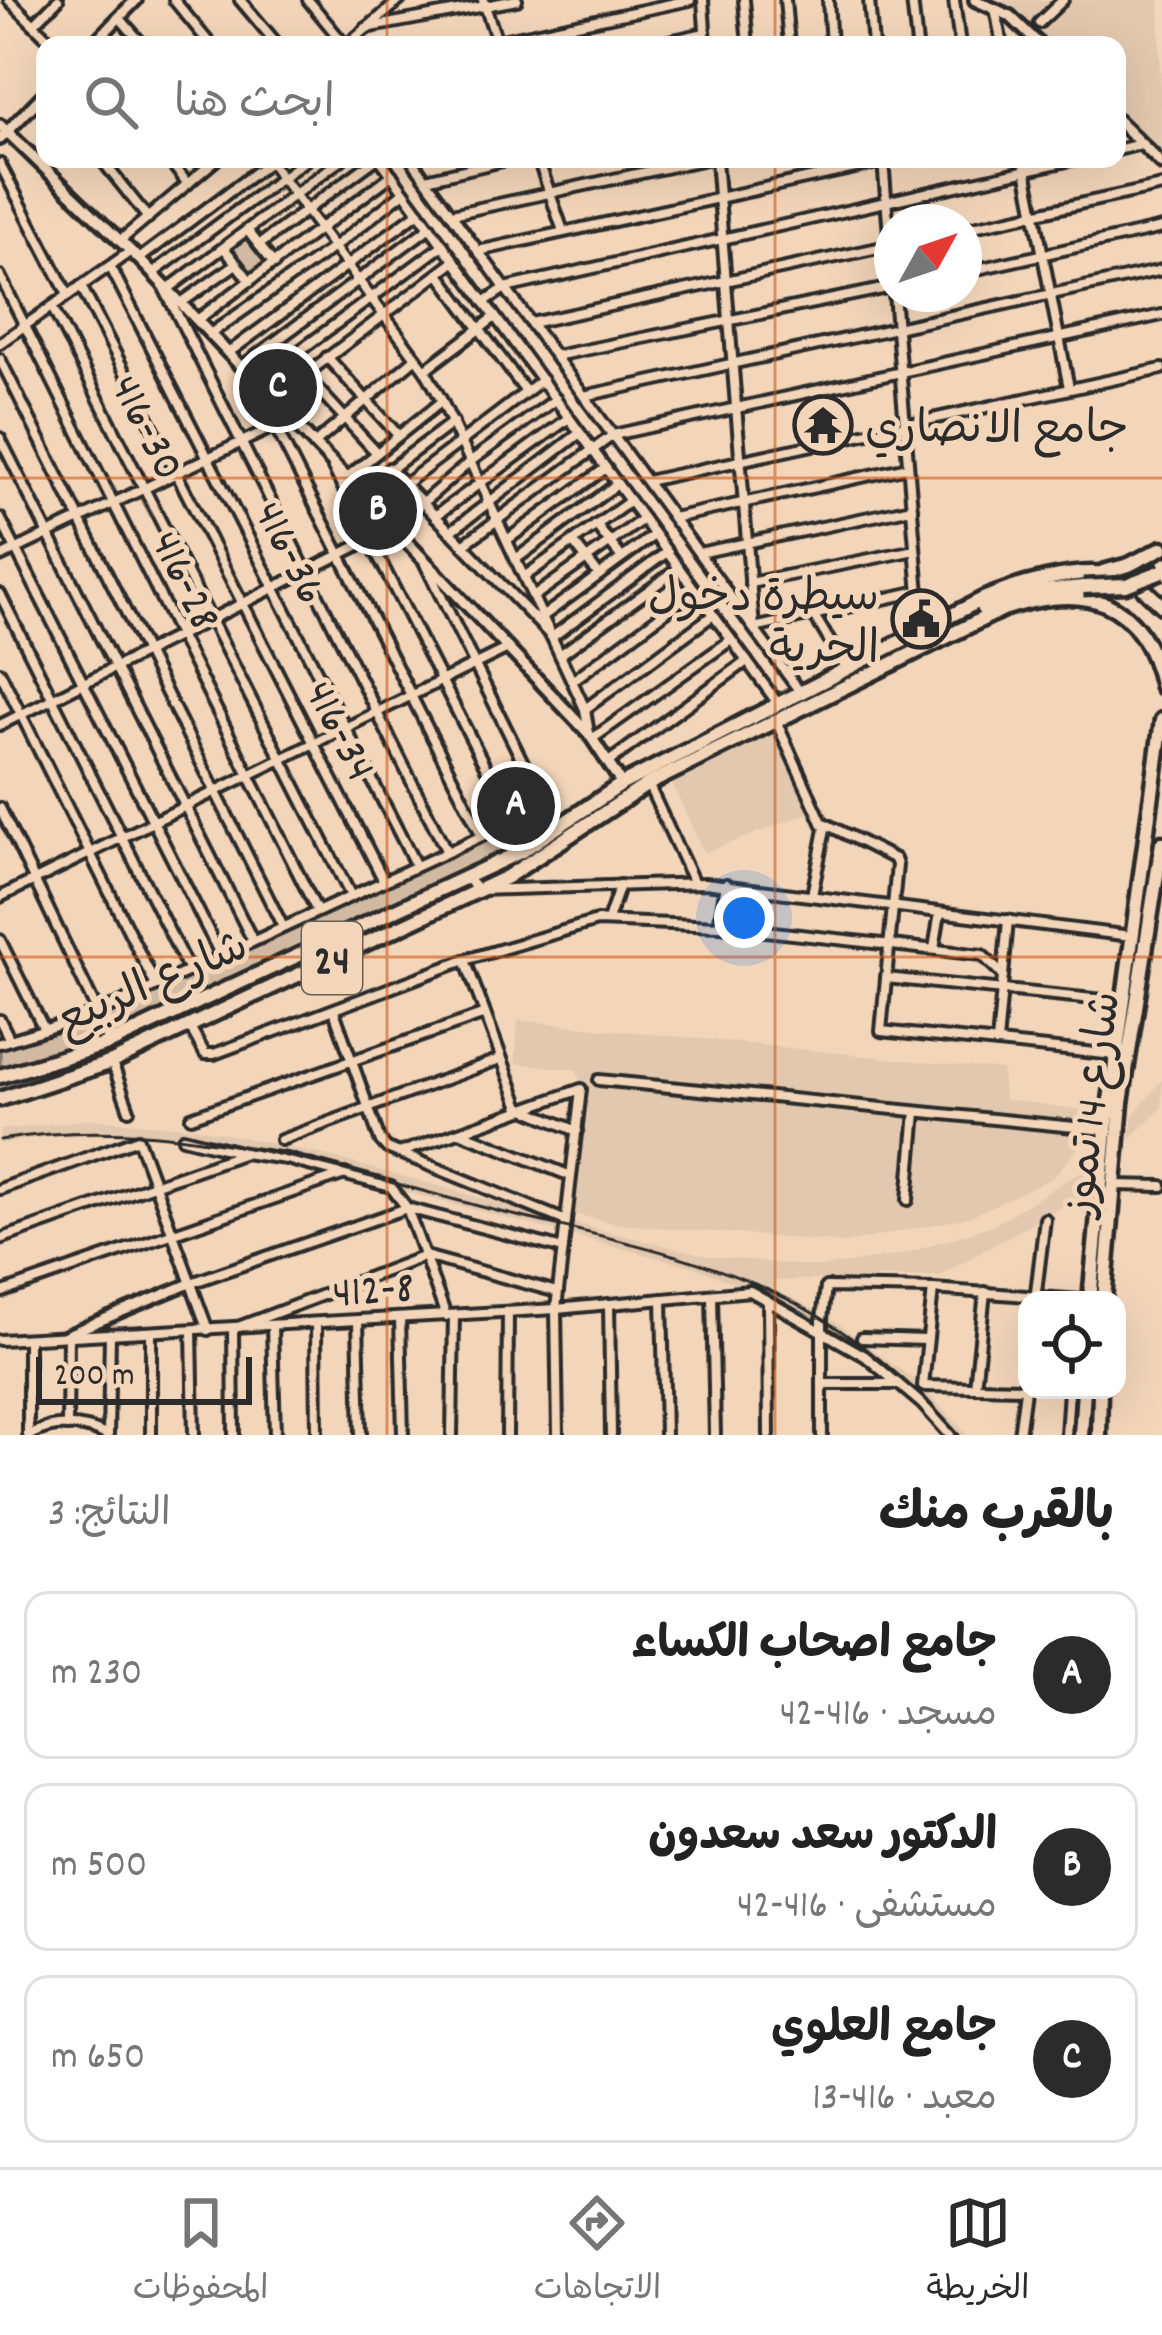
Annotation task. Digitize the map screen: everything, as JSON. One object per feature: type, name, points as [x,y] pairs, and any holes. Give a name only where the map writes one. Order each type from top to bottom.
[{"type":"main road","points":[[1115,580],[1129,566],[1162,548]]},
{"type":"main road","points":[[851,668],[889,656],[1014,596],[1126,585],[1162,571]]},
{"type":"main road","name":"شارع الربيع","points":[[0,1076],[108,1044],[521,851],[622,784],[1009,589],[1115,580],[1108,598],[1052,598],[1003,609],[648,784],[520,870],[112,1062],[0,1099]]},
{"type":"main road","points":[[1144,589],[1162,605]]},
{"type":"main road","points":[[1092,600],[1117,608],[1137,625],[1162,687]]},
{"type":"main road","name":"شارع 14 تموز","points":[[1087,1291],[1162,720]]},
{"type":"main road","points":[[1125,987],[1139,949],[1162,776]]},
{"type":"main road","name":"شارع 14 تموز","points":[[1105,1291],[1121,1103],[1162,843]]},
{"type":"main road","points":[[1081,1435],[1083,1399]]},
{"type":"main road","points":[[1099,1435],[1100,1399]]},
{"type":"street","points":[[9,0],[45,36]]},
{"type":"street","points":[[34,24],[58,0]]},
{"type":"street","points":[[101,36],[136,0]]},
{"type":"street","points":[[174,0],[204,36]]},
{"type":"street","points":[[240,0],[270,36]]},
{"type":"street","points":[[308,0],[338,36]]},
{"type":"street","points":[[377,0],[386,11]]},
{"type":"street","points":[[357,36],[400,0]]},
{"type":"street","points":[[366,28],[517,0]]},
{"type":"street","points":[[529,36],[690,0]]},
{"type":"street","points":[[703,0],[705,36]]},
{"type":"street","points":[[745,0],[747,36]]},
{"type":"street","points":[[785,0],[788,36]]},
{"type":"street","points":[[828,0],[830,36]]},
{"type":"street","points":[[869,0],[872,36]]},
{"type":"street","points":[[912,0],[916,36]]},
{"type":"street","points":[[954,0],[959,36]]},
{"type":"street","points":[[975,0],[994,7],[1029,36]]},
{"type":"street","points":[[1039,23],[1064,0]]},
{"type":"street","points":[[484,3],[496,36]]},
{"type":"street","points":[[994,7],[1000,36]]},
{"type":"street","points":[[119,17],[135,36]]},
{"type":"street","points":[[692,36],[705,33]]},
{"type":"street","points":[[36,101],[2,132],[36,163]]},
{"type":"street","points":[[1126,130],[1162,164]]},
{"type":"street","points":[[1126,148],[1141,144]]},
{"type":"street","points":[[0,164],[68,296]]},
{"type":"street","points":[[42,168],[156,276],[508,648],[591,737],[622,784]]},
{"type":"street","points":[[107,168],[148,218]]},
{"type":"street","points":[[175,168],[188,184]]},
{"type":"street","points":[[121,240],[207,168]]},
{"type":"street","points":[[0,343],[260,168]]},
{"type":"street","points":[[276,168],[416,358],[442,401],[585,709],[591,737]]},
{"type":"street","points":[[156,276],[296,168]]},
{"type":"street","points":[[168,290],[330,168]]},
{"type":"street","points":[[259,245],[366,168]]},
{"type":"street","points":[[386,168],[778,705]]},
{"type":"street","points":[[418,168],[801,693]]},
{"type":"street","points":[[426,179],[473,168]]},
{"type":"street","points":[[541,168],[563,232]]},
{"type":"street","points":[[452,214],[665,168]]},
{"type":"street","points":[[717,168],[754,628]]},
{"type":"street","points":[[478,250],[848,168]]},
{"type":"street","points":[[884,168],[886,202]]},
{"type":"street","points":[[484,302],[505,288],[1035,168]]},
{"type":"street","points":[[1026,170],[1069,388]]},
{"type":"street","points":[[197,320],[392,175]]},
{"type":"street","points":[[982,225],[1162,186]]},
{"type":"street","points":[[210,334],[404,192]]},
{"type":"street","points":[[228,353],[419,212]]},
{"type":"street","points":[[242,367],[430,227]]},
{"type":"street","points":[[982,268],[1162,228]]},
{"type":"street","points":[[247,230],[274,264]]},
{"type":"street","points":[[256,383],[443,244]]},
{"type":"street","points":[[224,248],[250,281]]},
{"type":"street","points":[[531,322],[874,249]]},
{"type":"street","points":[[272,400],[455,261]]},
{"type":"street","points":[[181,303],[236,264]]},
{"type":"street","name":"416-36","points":[[110,266],[416,866]]},
{"type":"street","points":[[584,396],[1162,270]]},
{"type":"street","points":[[439,274],[526,392]]},
{"type":"street","name":"416-28","points":[[0,276],[317,911]]},
{"type":"street","points":[[156,276],[447,852]]},
{"type":"street","name":"416-34","points":[[81,286],[384,881]]},
{"type":"street","points":[[555,356],[874,293]]},
{"type":"street","name":"416-30","points":[[52,307],[351,896]]},
{"type":"street","points":[[895,312],[922,630]]},
{"type":"street","points":[[463,545],[613,435],[1162,315]]},
{"type":"street","points":[[424,370],[495,316]]},
{"type":"street","points":[[327,357],[397,434]]},
{"type":"street","points":[[0,358],[283,927]]},
{"type":"street","points":[[314,445],[416,358]]},
{"type":"street","points":[[646,482],[1162,369]]},
{"type":"street","points":[[304,374],[376,452]]},
{"type":"street","points":[[405,484],[542,380]]},
{"type":"street","points":[[0,725],[393,528],[470,461],[556,399]]},
{"type":"street","points":[[346,478],[442,401]]},
{"type":"street","points":[[435,516],[569,418]]},
{"type":"street","points":[[0,557],[290,419]]},
{"type":"street","points":[[359,493],[453,422]]},
{"type":"street","points":[[275,426],[482,836]]},
{"type":"street","points":[[450,532],[580,433]]},
{"type":"street","points":[[0,438],[253,941]]},
{"type":"street","points":[[329,461],[513,821]]},
{"type":"street","points":[[673,518],[908,467]]},
{"type":"street","points":[[389,468],[552,637]]},
{"type":"street","points":[[507,540],[606,468]]},
{"type":"street","points":[[516,559],[617,484]]},
{"type":"street","points":[[524,577],[630,501]]},
{"type":"street","points":[[699,553],[912,508]]},
{"type":"street","points":[[0,518],[221,956]]},
{"type":"street","points":[[533,597],[643,519]]},
{"type":"street","points":[[596,525],[622,558]]},
{"type":"street","points":[[542,617],[654,535]]},
{"type":"street","points":[[573,542],[599,575]]},
{"type":"street","points":[[750,583],[915,550]]},
{"type":"street","points":[[552,637],[667,552]]},
{"type":"street","points":[[424,562],[556,829]]},
{"type":"street","points":[[560,655],[679,568]]},
{"type":"street","points":[[572,681],[694,590]]},
{"type":"street","points":[[754,628],[919,591]]},
{"type":"street","points":[[0,594],[189,970]]},
{"type":"street","points":[[812,612],[851,668]]},
{"type":"street","points":[[585,709],[713,615]]},
{"type":"street","points":[[591,737],[731,640]]},
{"type":"street","points":[[0,897],[508,648]]},
{"type":"street","points":[[610,761],[747,661]]},
{"type":"street","points":[[0,673],[156,986]]},
{"type":"street","points":[[776,721],[822,822],[825,839],[812,896]]},
{"type":"street","points":[[648,784],[694,883]]},
{"type":"street","points":[[0,1020],[5,1042],[98,1012],[547,806]]},
{"type":"street","points":[[0,808],[98,1012],[108,1044]]},
{"type":"street","points":[[822,822],[895,859],[881,1031],[1115,1055]]},
{"type":"street","points":[[465,877],[478,890],[725,884],[1132,936]]},
{"type":"street","points":[[719,926],[725,884]]},
{"type":"street","points":[[608,920],[620,885]]},
{"type":"street","points":[[934,949],[940,913]]},
{"type":"street","points":[[189,1025],[199,1049],[214,1054],[465,960],[608,920],[719,926],[982,955],[1003,975]]},
{"type":"street","points":[[997,1043],[1008,920]]},
{"type":"street","points":[[0,940],[44,1029]]},
{"type":"street","points":[[465,960],[520,1107],[578,1131]]},
{"type":"street","points":[[886,978],[1123,1002]]},
{"type":"street","points":[[334,1011],[380,1140],[387,1148],[566,1221]]},
{"type":"street","points":[[191,1117],[485,1014]]},
{"type":"street","points":[[281,1140],[500,1059]]},
{"type":"street","points":[[112,1062],[129,1110]]},
{"type":"street","points":[[598,1080],[1106,1130]]},
{"type":"street","points":[[400,1153],[580,1089],[557,1292],[558,1435]]},
{"type":"street","points":[[908,1200],[916,1112]]},
{"type":"street","points":[[461,1132],[571,1177]]},
{"type":"street","points":[[183,1138],[391,1187],[407,1208],[450,1315],[452,1435]]},
{"type":"street","points":[[0,1189],[138,1139],[208,1330]]},
{"type":"street","points":[[0,1239],[244,1154]]},
{"type":"street","points":[[0,1294],[345,1174]]},
{"type":"street","points":[[1113,1184],[1162,1186]]},
{"type":"street","points":[[68,1426],[63,1337],[191,1283],[407,1208],[562,1249]]},
{"type":"street","points":[[1037,1291],[1045,1219]]},
{"type":"street","points":[[234,1435],[233,1329],[424,1256],[557,1292]]},
{"type":"street","points":[[822,1435],[826,1287],[1018,1297]]},
{"type":"street","points":[[933,1289],[922,1386],[1018,1388]]},
{"type":"street","name":"412-8","points":[[0,1340],[556,1309],[750,1291],[768,1300]]},
{"type":"street","points":[[974,1387],[985,1292]]},
{"type":"street","points":[[712,1294],[715,1435]]},
{"type":"street","points":[[662,1299],[665,1435]]},
{"type":"street","points":[[768,1300],[865,1356],[950,1435]]},
{"type":"street","points":[[768,1300],[770,1435]]},
{"type":"street","points":[[609,1304],[611,1435]]},
{"type":"street","points":[[506,1435],[508,1312]]},
{"type":"street","points":[[400,1318],[403,1435]]},
{"type":"street","points":[[358,1321],[361,1435]]},
{"type":"street","points":[[316,1324],[317,1435]]},
{"type":"street","points":[[272,1326],[275,1435]]},
{"type":"street","points":[[192,1331],[194,1435]]},
{"type":"street","points":[[151,1435],[152,1334]]},
{"type":"street","points":[[28,1340],[29,1435],[68,1426],[107,1435],[110,1336]]},
{"type":"street","points":[[862,1338],[927,1340]]},
{"type":"street","points":[[823,1384],[898,1384]]},
{"type":"street","points":[[1019,1435],[1024,1399]]},
{"type":"street","points":[[1066,1435],[1068,1399]]},
{"type":"shaded area","points":[[1000,0],[1159,0],[1162,153],[1126,118],[1126,36],[1041,36]]},
{"type":"shaded area","points":[[247,232],[271,263],[250,279],[226,248]]},
{"type":"shaded area","points":[[781,729],[809,813],[704,853],[672,784]]},
{"type":"shaded area","points":[[546,808],[554,827],[105,1041],[0,1073],[0,1045],[94,1016]]},
{"type":"shaded area","points":[[518,1020],[1002,1070],[1004,1099],[1090,1111],[1086,1140],[1051,1179],[968,1217],[846,1243],[619,1224],[567,1213],[581,1089],[577,1070],[515,1063]]},
{"type":"shaded area","points":[[1162,1080],[1162,1108],[1130,1139],[1133,1115]]},
{"type":"shaded area","points":[[91,1119],[199,1128],[324,1155],[710,1256],[819,1267],[900,1255],[993,1225],[1090,1166],[1089,1191],[939,1276],[775,1281],[774,1289],[835,1321],[917,1382],[968,1435],[954,1435],[868,1355],[765,1296],[694,1267],[178,1137],[42,1137],[0,1144],[0,1130]]},
{"type":"railway","points":[[0,1140],[128,1133],[253,1149],[690,1260],[762,1287],[842,1331],[903,1379],[959,1435]]},
{"type":"place","name":"جامع العلوي","points":[[278,388]]},
{"type":"place","name":"جامع الانصاري","points":[[823,425]]},
{"type":"place","name":"الدكتور سعد سعدون","points":[[378,511]]},
{"type":"place","name":"سيطرة دخول الحرية","points":[[921,619]]},
{"type":"place","name":"جامع اصحاب الکساء","points":[[516,806]]}]
